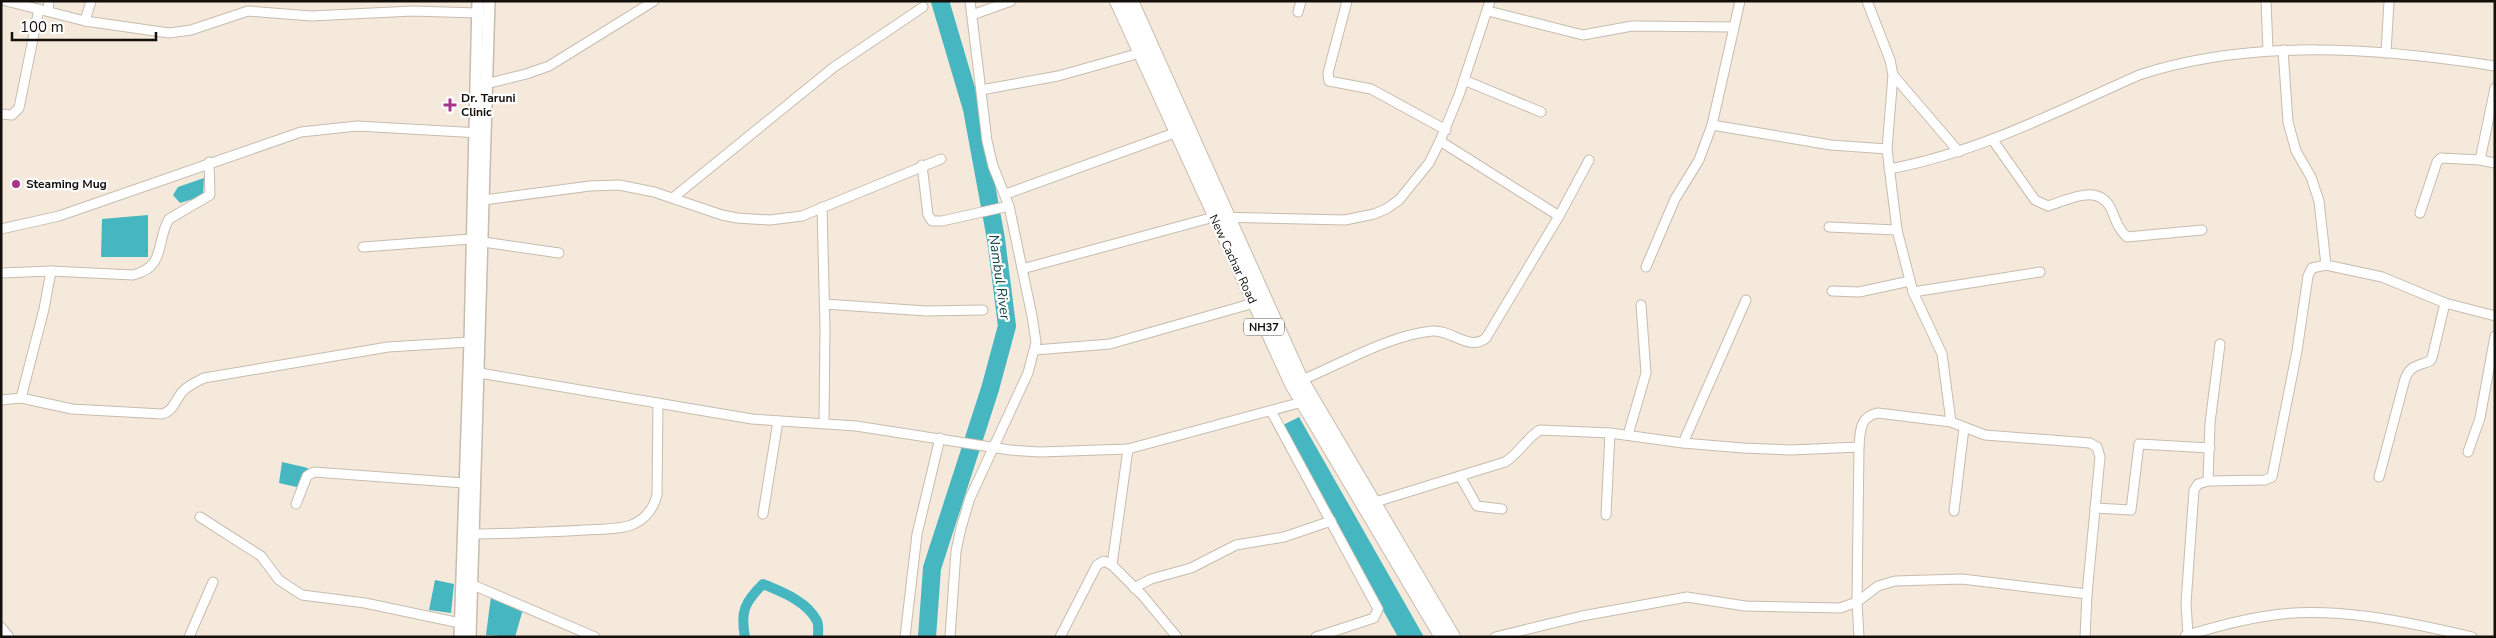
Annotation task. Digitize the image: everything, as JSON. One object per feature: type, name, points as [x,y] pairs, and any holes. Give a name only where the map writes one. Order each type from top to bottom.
[{"type":"highway","name":"New Cachar Road","points":[[1117,1],[1136,28],[1182,130],[1214,217],[1254,303],[1297,382],[1369,504],[1453,637]]},
{"type":"highway","name":"New Cachar Road","points":[[1130,1],[1140,53],[1229,217],[1297,382]]},
{"type":"highway","name":"New Cachar Road","points":[[1369,504],[1442,637]]},
{"type":"main road","points":[[470,637],[466,583],[464,483],[474,372],[470,342],[477,241],[484,200],[480,133],[486,84],[489,1]]},
{"type":"main road","points":[[460,637],[460,623],[473,534],[474,372],[480,133],[478,7]]},
{"type":"street","points":[[6,1],[85,21],[168,33],[191,30],[248,10],[312,16],[478,7]]},
{"type":"street","points":[[1,114],[12,115],[19,108],[43,10],[49,1]]},
{"type":"street","points":[[85,21],[91,1]]},
{"type":"street","points":[[486,84],[549,66],[654,1]]},
{"type":"street","points":[[950,637],[956,551],[961,528],[970,498],[1028,373],[1035,350],[1032,316],[1006,207],[1006,194],[993,166],[987,141],[970,1]]},
{"type":"street","points":[[972,15],[1011,1]]},
{"type":"street","points":[[1298,12],[1301,1]]},
{"type":"street","points":[[1347,1],[1328,73],[1329,81],[1371,90],[1446,130]]},
{"type":"street","points":[[1022,269],[1214,217],[1345,220],[1374,214],[1400,200],[1429,163],[1446,130],[1490,1]]},
{"type":"street","points":[[1646,267],[1675,199],[1699,160],[1712,125],[1740,1]]},
{"type":"street","points":[[1867,1],[1890,60],[1893,76],[1887,150],[1897,230],[1913,292],[1942,354],[1950,422]]},
{"type":"street","points":[[2266,1],[2268,50]]},
{"type":"street","points":[[2386,53],[2389,1]]},
{"type":"street","points":[[674,197],[834,67],[923,7]]},
{"type":"street","points":[[1488,11],[1583,35],[1632,26],[1734,27]]},
{"type":"street","points":[[1889,169],[1924,163],[1959,152],[2157,69],[2268,50],[2432,56],[2495,66]]},
{"type":"street","points":[[2283,50],[2288,122],[2296,151],[2311,177],[2319,201],[2326,265]]},
{"type":"street","points":[[981,90],[1058,76],[1140,53]]},
{"type":"street","points":[[1893,76],[1959,152]]},
{"type":"street","points":[[1464,80],[1541,112]]},
{"type":"street","points":[[2480,160],[2495,88]]},
{"type":"street","points":[[1712,125],[1831,145],[1887,150]]},
{"type":"street","points":[[1,229],[59,216],[209,162],[300,132],[357,126],[480,133]]},
{"type":"street","points":[[1006,194],[1182,130]]},
{"type":"street","points":[[1992,139],[2035,200],[2041,205],[2048,206],[2090,194],[2102,196],[2108,202],[2120,230],[2127,237],[2202,230]]},
{"type":"street","points":[[1440,141],[1559,216]]},
{"type":"street","points":[[2420,213],[2437,162],[2441,158],[2480,160],[2495,163]]},
{"type":"street","points":[[484,200],[606,184],[634,186],[737,218],[788,219],[941,159]]},
{"type":"street","points":[[1297,382],[1368,350],[1431,331],[1444,332],[1470,342],[1481,342],[1486,338],[1559,216],[1589,160]]},
{"type":"street","points":[[1,273],[51,271],[133,274],[151,267],[158,256],[169,219],[202,202],[210,195],[209,162]]},
{"type":"street","points":[[922,165],[928,215],[932,221],[942,222],[1006,207]]},
{"type":"street","points":[[822,207],[825,304],[824,424]]},
{"type":"street","points":[[1829,227],[1897,230]]},
{"type":"street","points":[[363,247],[477,241],[559,253]]},
{"type":"street","points":[[2472,637],[2379,619],[2312,613],[2267,616],[2185,636],[2193,498],[2198,484],[2208,481],[2265,480],[2272,477],[2297,351],[2308,276],[2312,268],[2326,265],[2382,277],[2445,302],[2495,316]]},
{"type":"street","points":[[21,398],[44,309],[51,271]]},
{"type":"street","points":[[1913,292],[2040,272]]},
{"type":"street","points":[[1832,290],[1859,292],[1910,281]]},
{"type":"street","points":[[1683,443],[1746,300]]},
{"type":"street","points":[[2379,477],[2405,378],[2408,371],[2414,366],[2430,361],[2432,358],[2445,302]]},
{"type":"street","points":[[1035,350],[1110,344],[1254,303]]},
{"type":"street","points":[[825,304],[926,311],[983,310]]},
{"type":"street","points":[[1628,435],[1646,373],[1641,305]]},
{"type":"street","points":[[2468,452],[2480,418],[2495,336]]},
{"type":"street","points":[[1,400],[21,398],[72,409],[162,414],[172,409],[178,398],[188,387],[204,378],[372,349],[418,344],[470,342]]},
{"type":"street","points":[[2208,481],[2210,422],[2220,344]]},
{"type":"street","points":[[474,372],[658,404],[778,421],[856,426],[982,446],[1040,452],[1128,449],[1308,401]]},
{"type":"street","points":[[473,534],[516,534],[610,528],[632,525],[640,520],[655,504],[657,494],[658,404]]},
{"type":"street","points":[[1272,411],[1377,605],[1378,613],[1374,618],[1316,637]]},
{"type":"street","points":[[1859,637],[1857,602],[1859,446],[1863,420],[1874,414],[1950,422],[1985,435],[2090,442],[2097,447],[2100,457],[2086,594],[2085,637]]},
{"type":"street","points":[[763,514],[778,421]]},
{"type":"street","points":[[1954,510],[1964,428]]},
{"type":"street","points":[[1369,504],[1505,462],[1540,430],[1610,433],[1683,443],[1791,450],[1859,446]]},
{"type":"street","points":[[1606,516],[1610,433]]},
{"type":"street","points":[[905,637],[919,526],[940,438]]},
{"type":"street","points":[[2095,508],[2131,510],[2138,444],[2210,448]]},
{"type":"street","points":[[1112,565],[1128,449]]},
{"type":"street","points":[[296,504],[308,476],[314,472],[464,483]]},
{"type":"street","points":[[1460,476],[1477,506],[1502,509]]},
{"type":"street","points":[[200,517],[261,556],[279,580],[302,595],[365,603],[460,623]]},
{"type":"street","points":[[1134,588],[1151,579],[1191,568],[1236,545],[1284,537],[1331,521]]},
{"type":"street","points":[[1060,637],[1097,565],[1104,561],[1112,565],[1177,637]]},
{"type":"street","points":[[1495,637],[1582,616],[1687,597],[1745,606],[1831,609],[1857,602],[1885,583],[1950,579],[2086,594]]},
{"type":"street","points":[[189,637],[213,582]]},
{"type":"street","points":[[466,583],[595,637]]},
{"type":"street","points":[[1,627],[9,637]]},
{"type":"water","points":[[204,178],[203,196],[180,203],[173,195],[178,187]]},
{"type":"water","points":[[148,215],[148,257],[101,257],[102,219]]},
{"type":"water","points":[[1299,417],[1424,637],[1398,637],[1333,521],[1283,425]]},
{"type":"water","points":[[282,462],[308,468],[301,488],[279,483]]},
{"type":"water","points":[[435,580],[454,584],[451,613],[429,610]]},
{"type":"water","points":[[491,596],[524,606],[515,637],[486,635]]},
{"type":"waterway","name":"Nambul River","points":[[927,637],[932,568],[990,389],[1007,326],[996,239],[972,109],[940,1]]},
{"type":"waterway","points":[[745,637],[743,620],[745,608],[752,596],[763,584],[793,598],[807,608],[817,621],[818,636]]},
{"type":"place","name":"Dr. Taruni Clinic","points":[[450,105]]},
{"type":"place","name":"Steaming Mug","points":[[16,184]]}]
